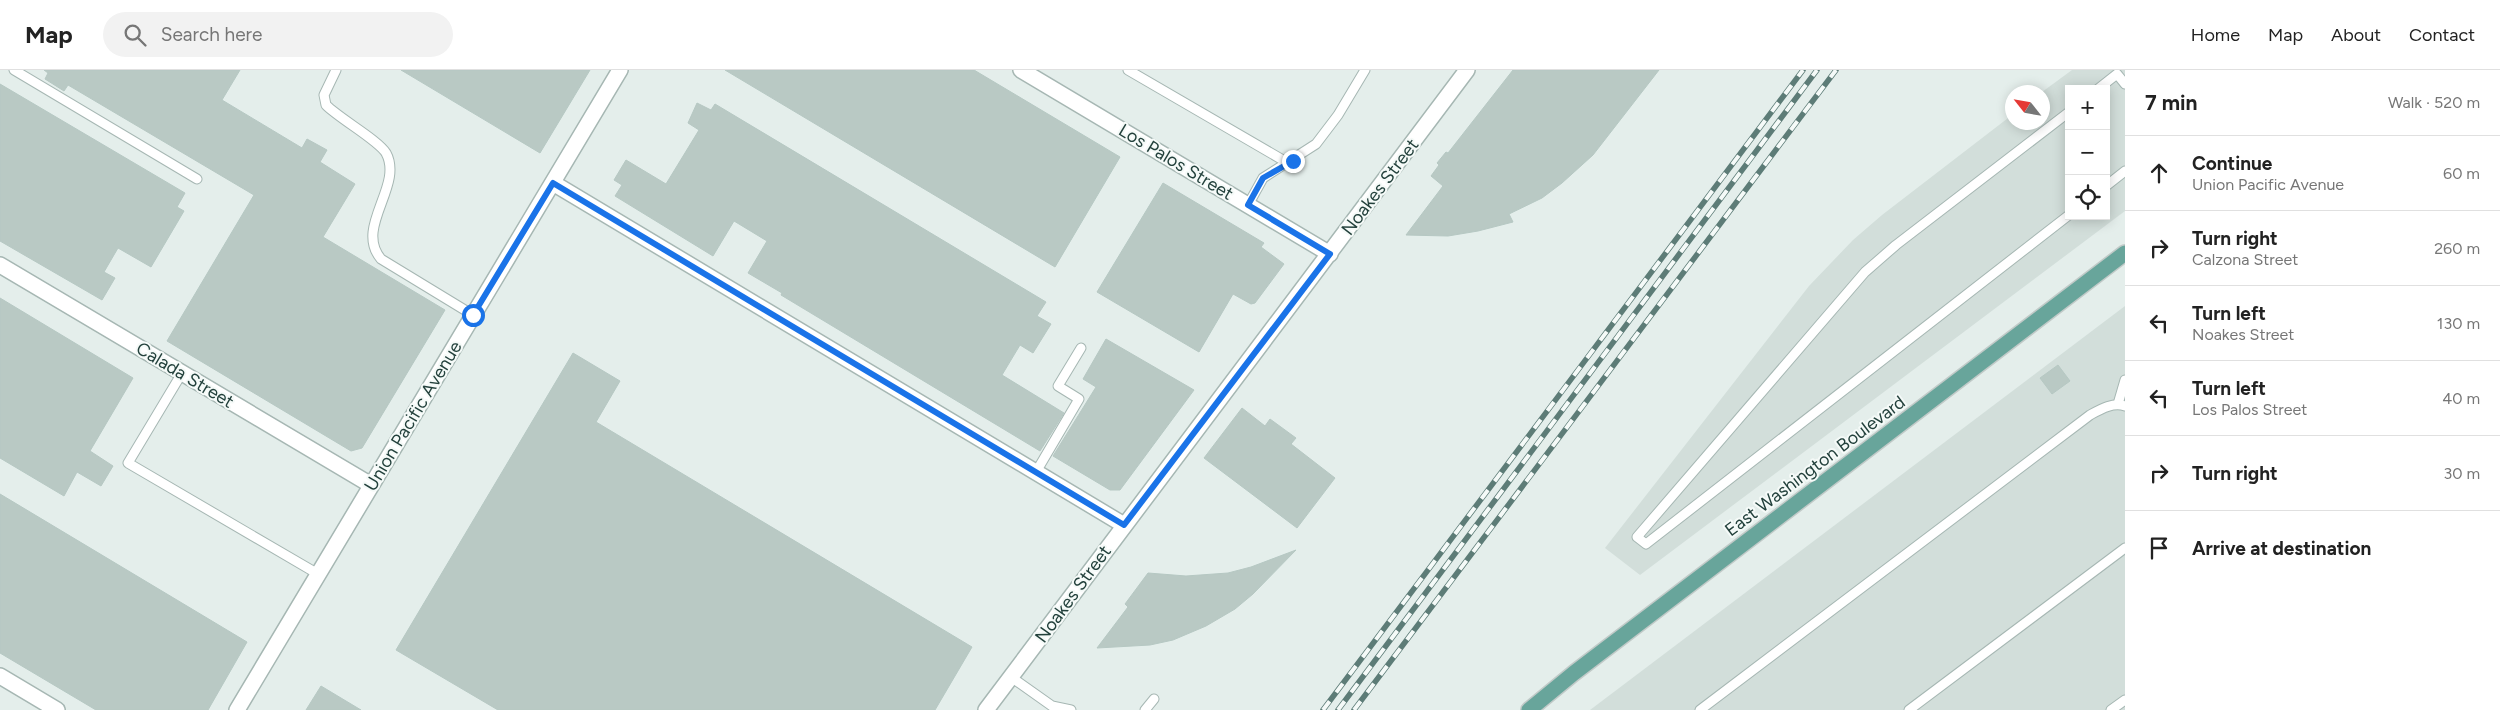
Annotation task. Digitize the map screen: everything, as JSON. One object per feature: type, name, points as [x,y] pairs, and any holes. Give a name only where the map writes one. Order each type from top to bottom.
[{"type":"main road","name":"East Washington Boulevard","points":[[1530,710],[1574,673],[2125,253]]},
{"type":"street","name":"Union Pacific Avenue","points":[[237,710],[620,70]]},
{"type":"street","name":"Los Palos Street","points":[[1021,70],[1330,254]]},
{"type":"street","name":"Noakes Street","points":[[986,710],[1467,70]]},
{"type":"street","points":[[553,183],[1124,525]]},
{"type":"street","name":"Calada Street","points":[[0,265],[371,485]]},
{"type":"street","points":[[0,676],[57,710]]},
{"type":"lane","points":[[14,70],[198,179]]},
{"type":"lane","points":[[336,70],[324,95],[326,105],[382,149],[388,163],[389,176],[372,237],[373,249],[382,259],[473,315]]},
{"type":"lane","points":[[1128,70],[1288,164]]},
{"type":"lane","points":[[1248,205],[1263,178],[1288,164],[1316,144],[1338,115],[1365,70]]},
{"type":"lane","points":[[2103,85],[2117,74],[2125,84]]},
{"type":"lane","points":[[2065,115],[1896,245],[1865,272],[1638,537],[1646,544],[2065,218]]},
{"type":"lane","points":[[2110,183],[2125,171]]},
{"type":"lane","points":[[1036,472],[1079,398],[1058,386],[1081,348]]},
{"type":"lane","points":[[182,373],[128,463],[318,574]]},
{"type":"lane","points":[[1700,710],[2090,415],[2104,408],[2122,405],[2125,380]]},
{"type":"lane","points":[[1909,710],[2125,548]]},
{"type":"lane","points":[[1011,677],[1052,706],[1071,710]]},
{"type":"lane","points":[[1145,710],[1154,699]]},
{"type":"lane","points":[[2111,710],[2125,700]]},
{"type":"shaded area","points":[[2072,70],[2125,70],[2125,211],[1640,575],[1605,548],[1809,286],[1853,240],[1882,215],[2005,120],[2005,130],[2050,130],[2050,86]]},
{"type":"shaded area","points":[[2125,306],[2125,710],[1590,710]]},
{"type":"building","points":[[44,70],[240,70],[222,100],[302,148],[307,139],[327,150],[320,162],[355,184],[323,237],[445,310],[362,448],[351,451],[167,341],[254,195],[68,85],[64,91],[45,79],[48,73]]},
{"type":"building","points":[[401,70],[590,70],[540,153]]},
{"type":"building","points":[[725,70],[974,70],[1120,157],[1055,267]]},
{"type":"building","points":[[1513,70],[1659,70],[1593,155],[1542,198],[1509,214],[1513,222],[1448,236],[1406,235],[1443,186],[1431,176],[1439,165],[1437,163],[1446,152],[1448,153]]},
{"type":"building","points":[[0,84],[185,193],[177,207],[184,211],[151,267],[118,248],[104,272],[115,278],[102,300],[0,241]]},
{"type":"building","points":[[697,103],[711,110],[715,104],[1046,302],[1037,316],[1051,324],[1033,353],[1020,345],[1002,375],[1064,413],[1040,451],[781,295],[782,293],[748,273],[767,241],[734,221],[713,256],[615,196],[622,185],[614,180],[626,160],[666,184],[699,130],[688,123]]},
{"type":"building","points":[[1163,183],[1264,243],[1261,247],[1284,264],[1255,303],[1251,304],[1233,294],[1199,352],[1097,292]]},
{"type":"building","points":[[0,298],[133,378],[90,451],[113,466],[101,486],[77,472],[64,496],[0,458]]},
{"type":"building","points":[[1106,339],[1194,390],[1120,490],[1110,490],[1053,456],[1096,387],[1083,379]]},
{"type":"building","points":[[573,353],[620,381],[596,422],[972,647],[935,710],[498,710],[396,650]]},
{"type":"building","points":[[2058,365],[2070,381],[2052,394],[2040,378]]},
{"type":"building","points":[[1242,408],[1265,426],[1270,419],[1296,438],[1291,444],[1335,478],[1297,528],[1204,458]]},
{"type":"building","points":[[0,494],[247,642],[208,710],[96,710],[0,653]]},
{"type":"building","points":[[1296,550],[1253,594],[1235,609],[1206,626],[1173,640],[1150,645],[1097,648],[1128,607],[1125,604],[1148,573],[1186,576],[1228,573],[1251,567]]},
{"type":"building","points":[[321,686],[361,710],[306,710]]},
{"type":"railway","points":[[1323,710],[1803,70]]},
{"type":"railway","points":[[1338,710],[1817,70]]},
{"type":"railway","points":[[1354,710],[1836,70]]},
{"type":"route","points":[[473,315],[553,183],[1124,525],[1330,254],[1248,205],[1263,178],[1293,161]]}]
